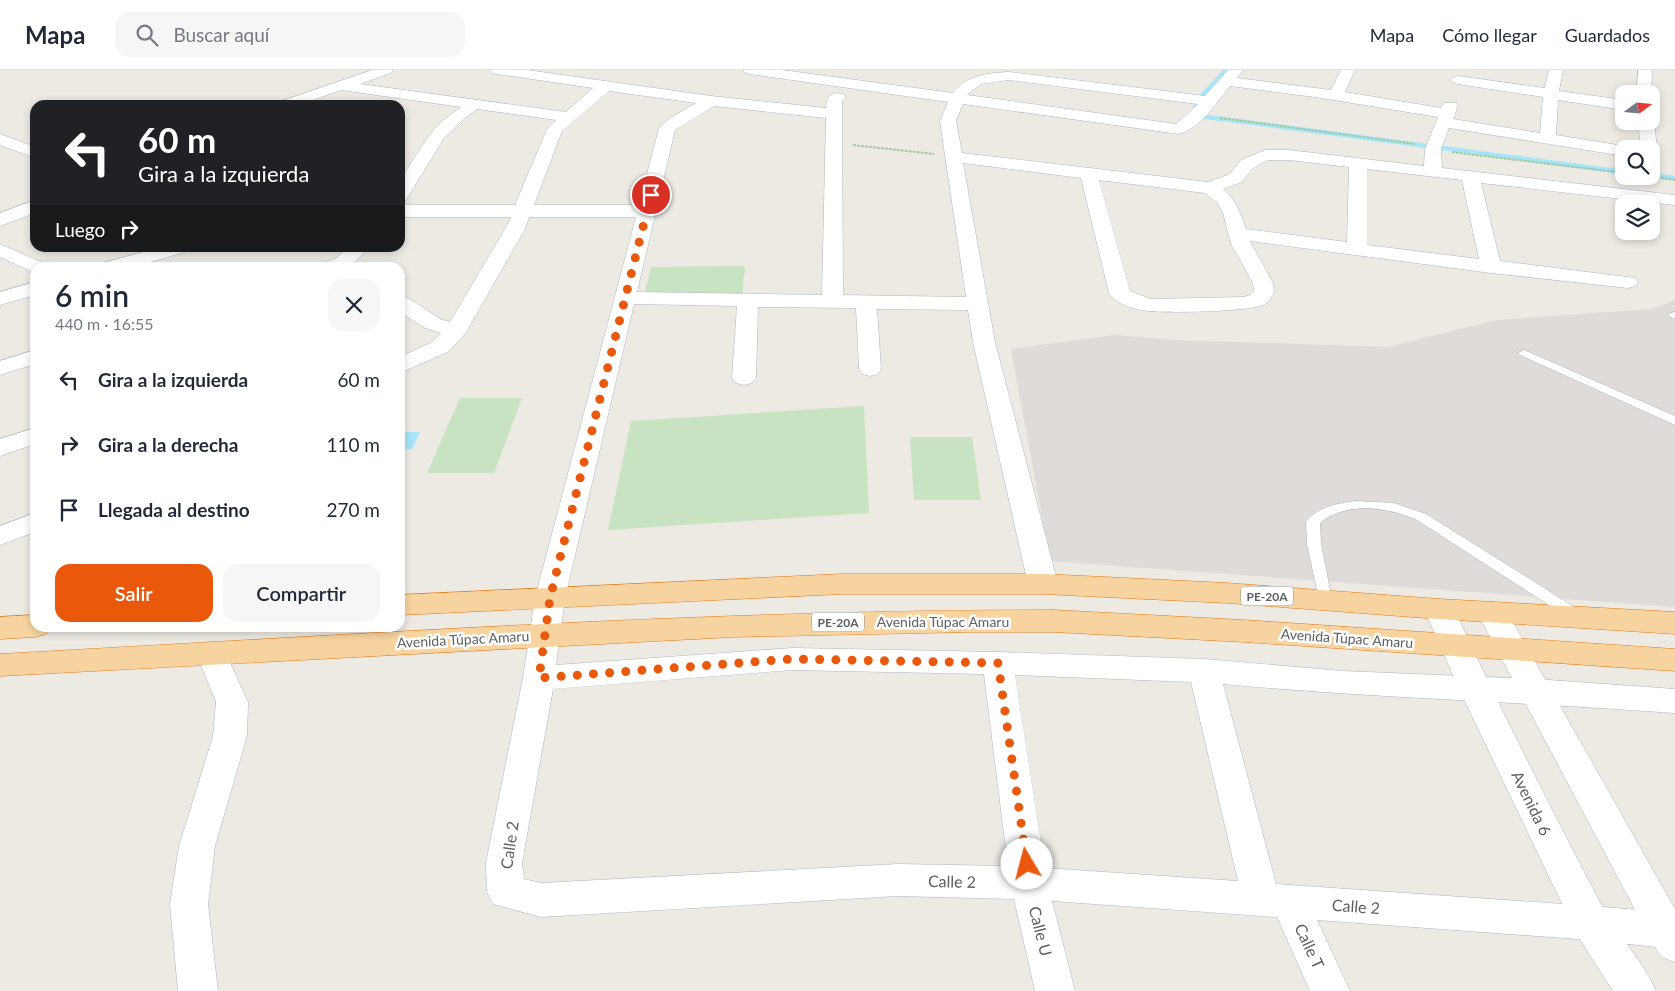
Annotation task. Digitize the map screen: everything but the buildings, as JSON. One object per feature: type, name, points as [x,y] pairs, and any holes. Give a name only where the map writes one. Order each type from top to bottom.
[{"type":"highway","name":"PE-20A","points":[[405,605],[843,584],[1043,584],[1226,593],[1439,609],[1675,623]]},
{"type":"highway","name":"Avenida Túpac Amaru","points":[[0,665],[546,634],[856,622],[1044,621],[1675,660]]},
{"type":"highway","points":[[0,628],[30,626]]},
{"type":"street","points":[[299,100],[386,70]]},
{"type":"street","points":[[497,70],[711,101],[834,114]]},
{"type":"street","points":[[750,70],[1179,129],[1202,108],[1228,74],[1446,119],[1615,149]]},
{"type":"street","points":[[1336,96],[1348,70]]},
{"type":"street","points":[[1548,138],[1551,94],[1556,70]]},
{"type":"street","points":[[1645,70],[1645,85]]},
{"type":"street","points":[[1433,171],[1433,149],[1446,119],[1461,75],[1551,94],[1615,103]]},
{"type":"street","points":[[1043,584],[984,342],[948,121],[956,99],[977,80],[991,76],[1009,76],[1202,108]]},
{"type":"street","points":[[832,302],[834,100],[850,84]]},
{"type":"street","points":[[341,86],[569,117]]},
{"type":"street","points":[[405,364],[440,348],[457,329],[515,228],[555,130],[605,86]]},
{"type":"street","points":[[711,101],[667,128],[550,598],[539,678],[792,659],[998,663],[1204,671],[1343,682],[1535,691],[1675,701]]},
{"type":"street","points":[[405,188],[440,130],[455,115],[471,107]]},
{"type":"street","points":[[0,139],[30,151]]},
{"type":"street","points":[[954,157],[1210,188],[1236,178],[1247,164],[1265,155],[1289,155],[1675,200]]},
{"type":"street","points":[[1357,249],[1358,162]]},
{"type":"street","points":[[1089,174],[1119,293],[1137,303],[1151,305],[1244,303],[1257,300],[1264,292],[1263,283],[1241,244],[1226,200],[1210,188]]},
{"type":"street","points":[[1470,175],[1491,267]]},
{"type":"street","points":[[0,220],[30,208]]},
{"type":"street","points":[[405,211],[646,211]]},
{"type":"street","points":[[1238,234],[1491,267],[1628,282]]},
{"type":"street","points":[[0,250],[30,264]]},
{"type":"street","points":[[128,262],[164,252]]},
{"type":"street","points":[[345,262],[354,252]]},
{"type":"street","points":[[0,299],[30,290]]},
{"type":"street","points":[[625,298],[978,304]]},
{"type":"street","points":[[744,378],[748,300]]},
{"type":"street","points":[[866,302],[870,369]]},
{"type":"street","points":[[405,305],[441,328],[457,329]]},
{"type":"street","points":[[0,368],[30,359]]},
{"type":"street","points":[[0,448],[30,437]]},
{"type":"street","points":[[0,536],[30,524]]},
{"type":"street","name":"Avenida 6","points":[[1439,609],[1475,689],[1591,923],[1636,991]]},
{"type":"street","points":[[1492,612],[1672,935]]},
{"type":"street","points":[[198,991],[189,904],[197,846],[230,736],[232,702],[211,653]]},
{"type":"street","name":"Calle U","points":[[998,663],[1029,883],[1056,991]]},
{"type":"street","name":"Calle T","points":[[1204,671],[1275,900],[1330,991]]},
{"type":"street","name":"Calle 2","points":[[539,678],[504,863],[506,892],[541,900],[898,880],[1029,883],[1591,923],[1672,935]]},
{"type":"lane","points":[[1524,353],[1675,421]]},
{"type":"lane","points":[[1325,600],[1314,544],[1313,522],[1319,515],[1339,508],[1369,505],[1404,510],[1431,523],[1580,618]]},
{"type":"path","points":[[1202,108],[1420,145],[1433,149],[1615,172]]},
{"type":"path","points":[[833,142],[954,157]]},
{"type":"path","points":[[1660,178],[1675,180]]},
{"type":"shaded area","points":[[1675,300],[1675,607],[1050,561],[1011,349],[1114,335],[1175,340],[1388,347],[1497,320],[1652,309]]},
{"type":"green space","points":[[745,266],[742,295],[644,296],[651,267]]},
{"type":"green space","points":[[460,398],[522,398],[494,473],[427,473]]},
{"type":"green space","points":[[864,406],[869,513],[608,530],[631,421]]},
{"type":"green space","points":[[910,437],[972,437],[981,500],[914,500]]},
{"type":"water","points":[[405,432],[420,432],[412,449],[405,449]]},
{"type":"waterway","points":[[1226,70],[1198,100],[1192,115],[1615,171]]},
{"type":"waterway","points":[[1660,176],[1675,178]]},
{"type":"route","points":[[651,195],[550,598],[539,678],[792,659],[998,663],[1027,864]]}]
